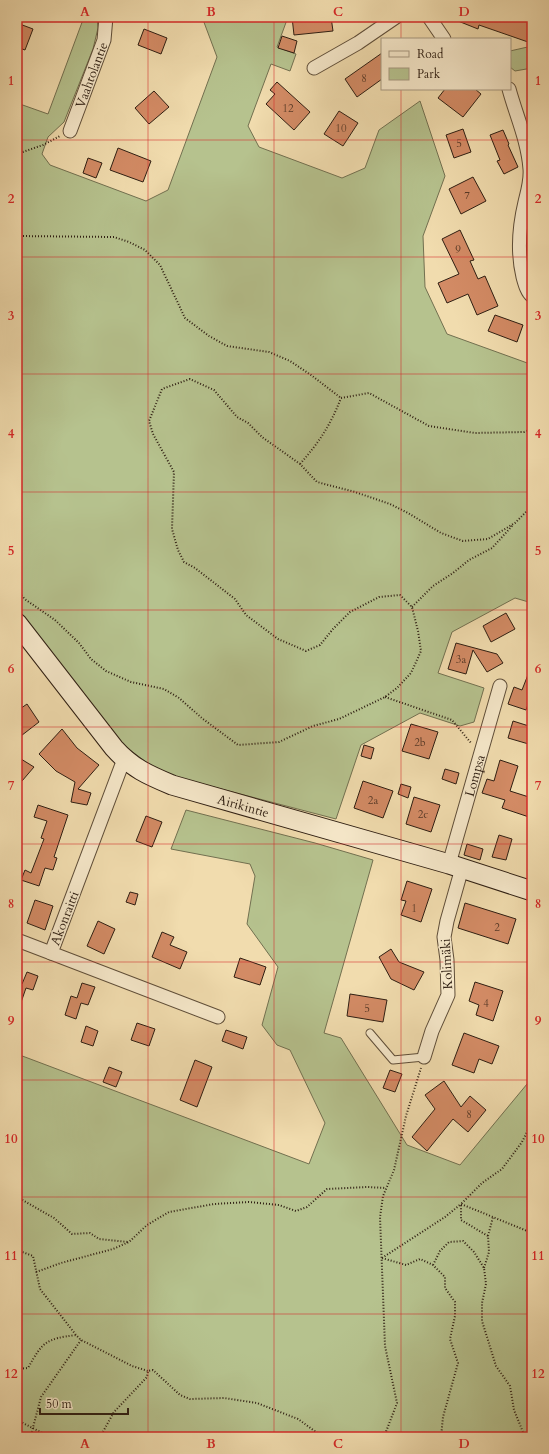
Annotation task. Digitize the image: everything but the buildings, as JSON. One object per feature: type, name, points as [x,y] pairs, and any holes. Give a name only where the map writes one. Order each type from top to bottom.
[{"type":"street","name":"Vaahtolantie","points":[[70,132],[104,40],[106,17]]},
{"type":"street","points":[[314,68],[358,43],[396,17]]},
{"type":"street","points":[[429,17],[443,38]]},
{"type":"street","points":[[509,90],[525,141],[530,168],[531,180],[519,233],[520,265],[525,283],[532,296]]},
{"type":"street","name":"Airikintie","points":[[17,623],[124,759],[146,774],[172,784],[455,866],[532,891]]},
{"type":"street","name":"Lompsa","points":[[455,866],[481,754],[500,686]]},
{"type":"street","name":"Akonraitti","points":[[124,759],[51,953],[218,1017]]},
{"type":"street","name":"Kolimäki","points":[[424,1057],[432,1031],[448,995],[447,960],[444,936],[455,866]]},
{"type":"street","points":[[17,940],[51,953]]},
{"type":"lane","points":[[370,1033],[393,1060],[424,1057]]},
{"type":"path","points":[[17,154],[43,145],[70,132]]},
{"type":"path","points":[[17,236],[114,237],[129,242],[145,250],[160,265],[184,318],[209,336],[227,346],[269,352],[290,361],[341,398],[369,393],[429,426],[475,433],[524,432],[532,429]]},
{"type":"path","points":[[17,591],[26,600],[56,620],[79,643],[90,659],[106,671],[131,682],[164,689],[179,698],[203,719],[238,745],[279,742],[313,726],[339,719],[385,697],[397,688],[411,673],[421,650],[412,607],[400,595],[379,597],[350,612],[320,645],[306,652],[278,639],[246,615],[235,599],[195,568],[184,562],[178,550],[172,529],[174,472],[153,434],[149,421],[162,389],[190,379],[214,390],[237,417],[248,423],[262,437],[300,464],[318,482],[355,492],[390,504],[441,533],[463,541],[488,539],[515,523]]},
{"type":"path","points":[[300,464],[318,444],[334,416],[341,398]]},
{"type":"path","points":[[412,607],[433,586],[469,560],[492,548],[532,506]]},
{"type":"path","points":[[385,697],[452,720],[481,754]]},
{"type":"path","points":[[384,1437],[397,1403],[385,1346],[380,1217],[383,1196],[394,1170],[406,1116],[424,1057]]},
{"type":"path","points":[[382,1258],[445,1217],[461,1204],[482,1183],[502,1170],[522,1142],[532,1122]]},
{"type":"path","points":[[36,1272],[61,1263],[113,1249],[129,1242],[147,1225],[169,1212],[214,1204],[249,1202],[279,1204],[296,1211],[307,1207],[327,1189],[367,1187],[386,1188]]},
{"type":"path","points":[[17,1197],[54,1218],[72,1234],[90,1233],[99,1239],[129,1242]]},
{"type":"path","points":[[461,1204],[532,1233]]},
{"type":"path","points":[[461,1204],[461,1220],[488,1236]]},
{"type":"path","points":[[493,1217],[488,1236],[489,1252],[484,1268],[486,1284],[482,1303],[482,1322],[496,1366],[510,1386],[514,1410],[525,1437]]},
{"type":"path","points":[[433,1266],[440,1251],[449,1242],[463,1241],[474,1252],[484,1268]]},
{"type":"path","points":[[17,1250],[33,1256],[40,1288],[81,1340],[132,1366],[148,1371],[153,1370],[180,1395],[190,1399],[224,1398],[258,1403],[298,1419],[323,1437]]},
{"type":"path","points":[[382,1258],[406,1265],[420,1259],[433,1266],[445,1277],[445,1288],[454,1302],[455,1316],[450,1340],[458,1363],[443,1417],[440,1437]]},
{"type":"path","points":[[17,1369],[28,1368],[38,1349],[55,1338],[76,1335]]},
{"type":"path","points":[[29,1437],[33,1428],[41,1397],[81,1340]]},
{"type":"path","points":[[100,1437],[114,1412],[147,1377],[148,1371]]},
{"type":"path","points":[[17,1420],[50,1437]]},
{"type":"green space","points":[[84,17],[97,17],[98,28],[93,49],[64,122],[48,137],[42,154],[50,165],[146,201],[168,190],[217,57],[202,17],[288,17],[277,47],[296,54],[290,71],[271,64],[248,126],[259,147],[342,178],[365,168],[379,130],[420,101],[445,176],[423,236],[425,287],[447,334],[532,364],[532,603],[515,598],[452,632],[438,673],[484,688],[474,722],[460,726],[420,713],[361,745],[336,819],[179,778],[150,765],[122,744],[74,685],[17,610],[17,103],[48,114]]},
{"type":"green space","points":[[532,46],[532,68],[515,71],[511,68],[511,51]]},
{"type":"green space","points":[[186,810],[315,843],[373,860],[324,1033],[341,1038],[407,1145],[460,1165],[532,1078],[532,1437],[17,1437],[17,1054],[309,1164],[325,1123],[290,1050],[277,1045],[262,1025],[278,967],[247,924],[255,876],[250,864],[171,849]]}]
